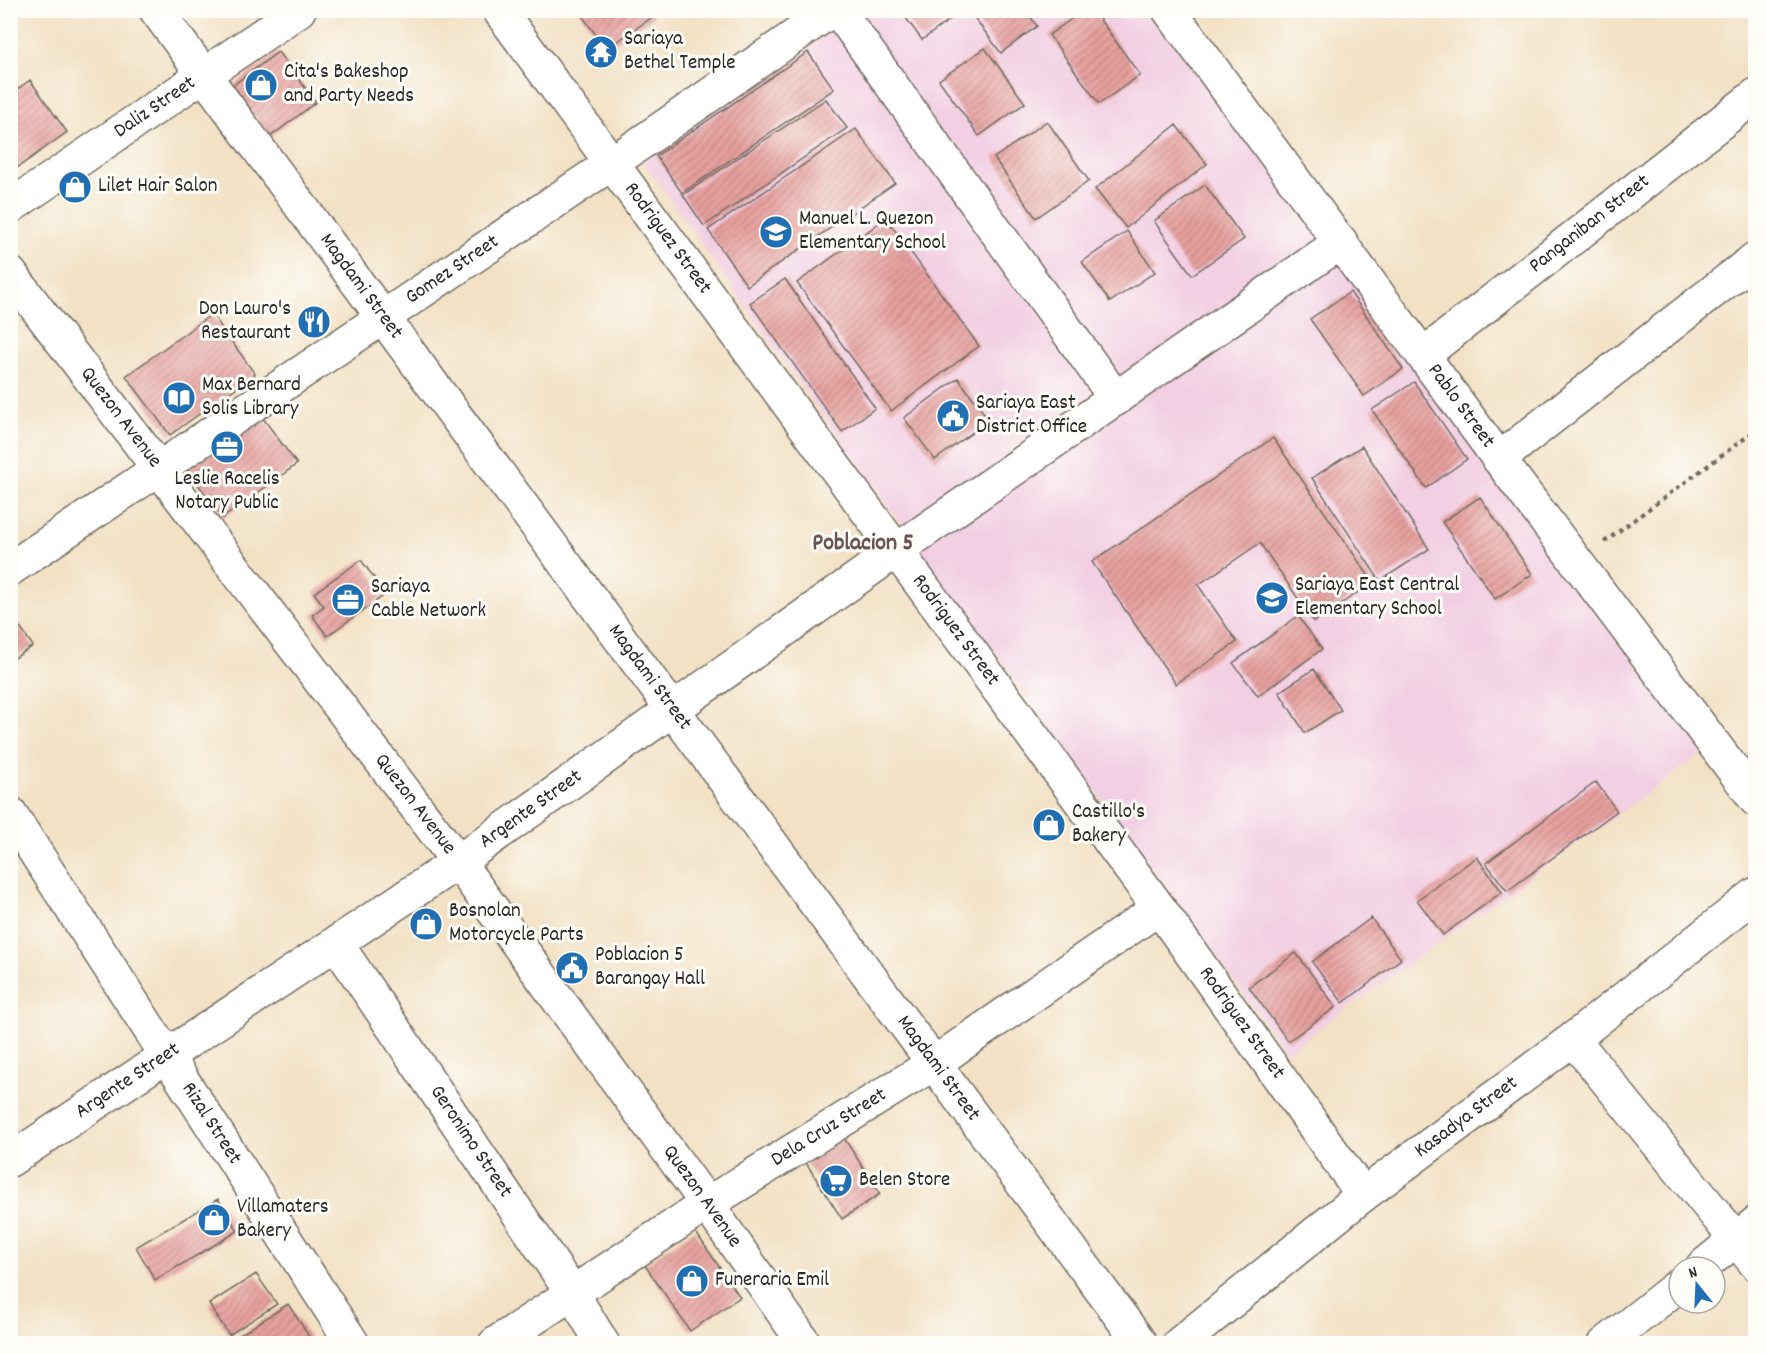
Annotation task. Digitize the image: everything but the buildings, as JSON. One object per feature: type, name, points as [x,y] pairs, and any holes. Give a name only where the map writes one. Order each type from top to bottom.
[{"type":"street","name":"Magdami Street","points":[[156,10],[202,76],[1141,1344]]},
{"type":"street","name":"Daliz Street","points":[[10,207],[299,10]]},
{"type":"street","name":"Rodriguez Street","points":[[499,10],[1159,908],[1364,1195]]},
{"type":"street","name":"Gomez Street","points":[[10,568],[612,163],[832,10]]},
{"type":"street","points":[[838,10],[1116,399]]},
{"type":"street","name":"Pablo Street","points":[[1169,10],[1499,459],[1755,800]]},
{"type":"street","name":"Panganiban Street","points":[[1423,355],[1755,95]]},
{"type":"street","name":"Argente Street","points":[[10,1160],[458,862],[897,550],[1341,242]]},
{"type":"street","points":[[1499,459],[1755,258]]},
{"type":"street","name":"Quezon Avenue","points":[[10,273],[458,862],[707,1204],[805,1344]]},
{"type":"street","name":"Rizal Street","points":[[10,813],[353,1344]]},
{"type":"street","name":"Kasadya Street","points":[[1179,1344],[1364,1195],[1574,1039],[1755,894]]},
{"type":"street","name":"Dela Cruz Street","points":[[495,1344],[707,1204],[933,1064],[1159,908]]},
{"type":"street","name":"Geronimo Street","points":[[336,943],[572,1293],[603,1344]]},
{"type":"street","points":[[1574,1039],[1749,1242],[1725,1255]]},
{"type":"street","points":[[1605,1344],[1667,1295]]},
{"type":"path","points":[[1576,562],[1755,430]]},
{"type":"shaded area","name":"Sariaya East Central Elementary School","points":[[860,11],[1155,11],[1703,753],[1286,1052],[842,443],[643,161]]},
{"type":"place","name":"Sariaya Bethel Temple","points":[[601,52]]},
{"type":"place","name":"Cita's Bakeshop and Party Needs","points":[[261,85]]},
{"type":"place","name":"Lilet Hair Salon","points":[[75,187]]},
{"type":"place","name":"Manuel L. Quezon Elementary School","points":[[776,232]]},
{"type":"place","name":"Don Lauro's Restaurant","points":[[314,322]]},
{"type":"place","name":"Max Bernard Solis Library","points":[[179,398]]},
{"type":"place","name":"Sariaya East District Office","points":[[953,416]]},
{"type":"place","name":"Leslie Racelis Notary Public","points":[[227,447]]},
{"type":"place","name":"Sariaya East Central Elementary School","points":[[1272,598]]},
{"type":"place","name":"Sariaya Cable Network","points":[[348,600]]},
{"type":"place","name":"Castillo's Bakery","points":[[1049,825]]},
{"type":"place","name":"Bosnolan Motorcycle Parts","points":[[426,924]]},
{"type":"place","name":"Poblacion 5 Barangay Hall","points":[[572,968]]},
{"type":"place","name":"Belen Store","points":[[836,1181]]},
{"type":"place","name":"Villamaters Bakery","points":[[214,1220]]},
{"type":"place","name":"Funeraria Emil","points":[[692,1281]]},
{"type":"district","name":"Poblacion 5","points":[[863,544]]}]
